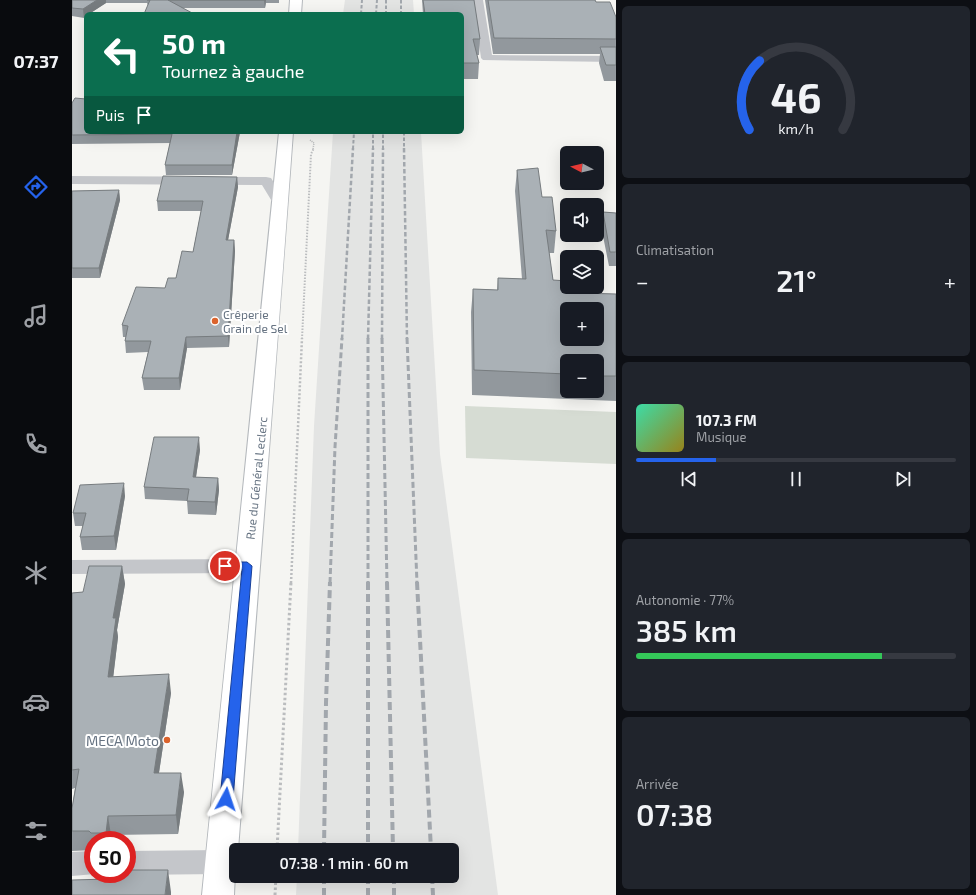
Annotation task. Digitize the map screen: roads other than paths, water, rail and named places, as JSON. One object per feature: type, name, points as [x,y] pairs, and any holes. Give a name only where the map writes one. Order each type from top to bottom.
[{"type":"main road","points":[[295,12],[296,0]]},
{"type":"main road","name":"Rue du Général Leclerc","points":[[218,895],[281,205],[286,134]]},
{"type":"lane","points":[[478,0],[487,58],[616,59]]},
{"type":"lane","points":[[72,180],[266,181],[281,205]]},
{"type":"lane","points":[[72,567],[247,566]]},
{"type":"lane","points":[[136,863],[221,862]]},
{"type":"lane","points":[[72,864],[84,863]]},
{"type":"railway","points":[[361,12],[362,0]]},
{"type":"railway","points":[[376,12],[377,0]]},
{"type":"railway","points":[[386,0],[386,12]]},
{"type":"railway","points":[[401,0],[401,12]]},
{"type":"railway","points":[[353,149],[354,134]]},
{"type":"railway","points":[[373,134],[373,148]]},
{"type":"railway","points":[[383,134],[383,148]]},
{"type":"railway","points":[[404,134],[404,148]]},
{"type":"railway","points":[[342,339],[353,148]]},
{"type":"railway","points":[[368,339],[373,148]]},
{"type":"railway","points":[[382,338],[383,148]]},
{"type":"railway","points":[[404,148],[407,339]]},
{"type":"railway","points":[[330,583],[335,447],[342,338]]},
{"type":"railway","points":[[382,338],[387,583]]},
{"type":"railway","points":[[407,338],[417,583]]},
{"type":"railway","points":[[368,339],[368,843]]},
{"type":"railway","points":[[324,843],[326,703],[330,582]]},
{"type":"railway","points":[[387,582],[393,843]]},
{"type":"railway","points":[[417,582],[431,843]]},
{"type":"railway","points":[[324,883],[324,895]]},
{"type":"railway","points":[[368,883],[368,895]]},
{"type":"railway","points":[[394,883],[394,895]]},
{"type":"railway","points":[[432,883],[433,895]]},
{"type":"place","name":"Crêperie Grain de Sel","points":[[215,321]]},
{"type":"place","name":"MECA Moto","points":[[167,740]]}]
